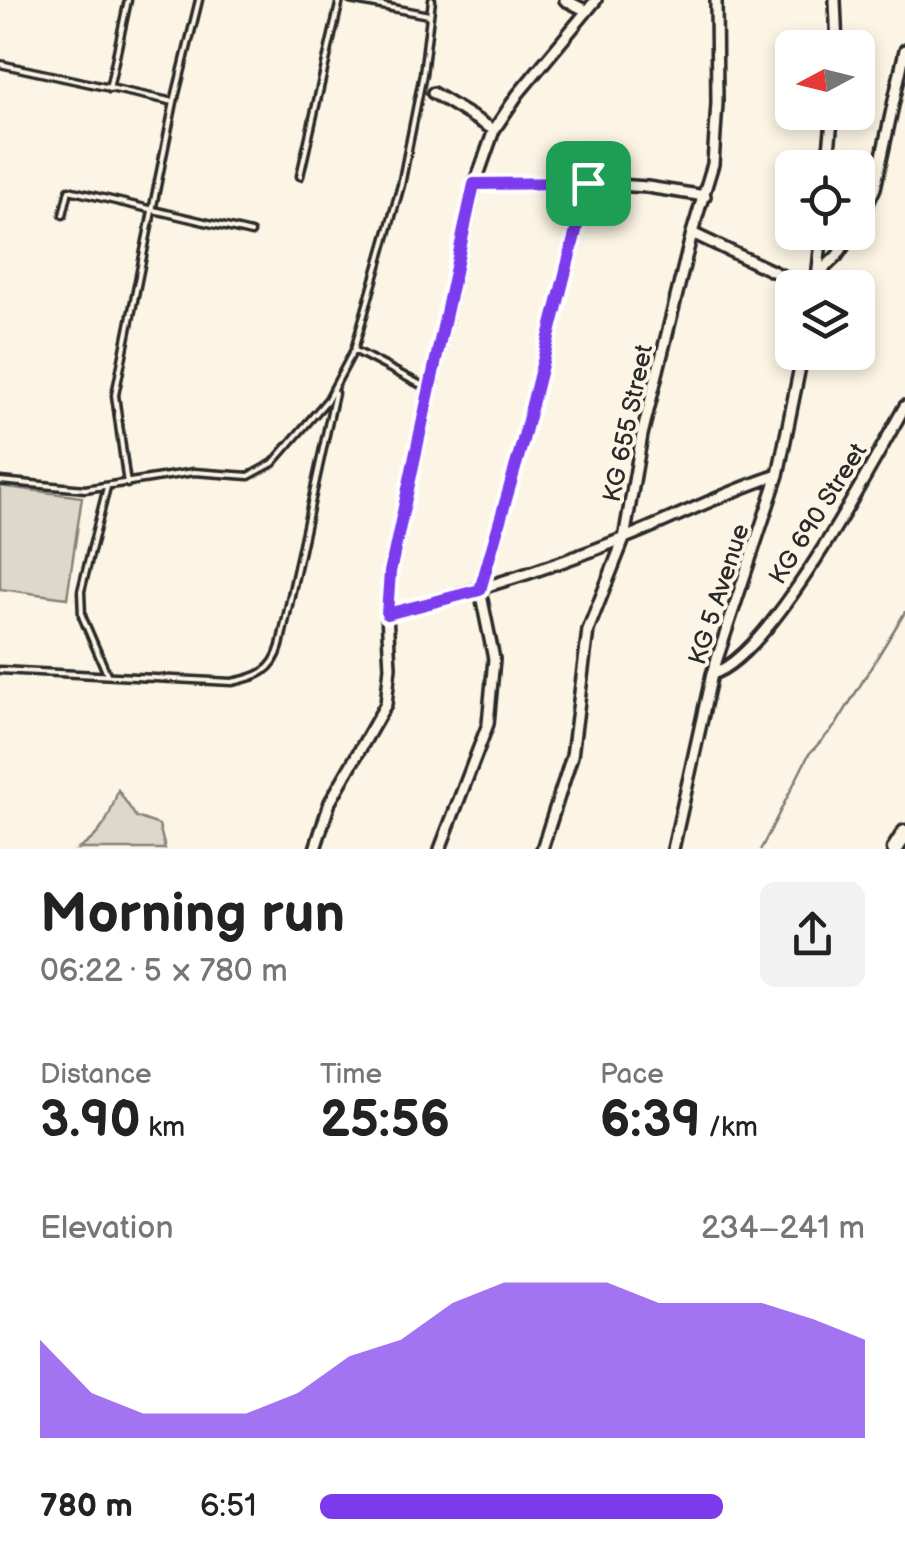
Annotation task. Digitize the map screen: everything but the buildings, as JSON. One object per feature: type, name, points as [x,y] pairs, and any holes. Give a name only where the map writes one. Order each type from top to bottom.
[{"type":"main road","points":[[895,849],[905,834]]},
{"type":"street","points":[[565,0],[587,12]]},
{"type":"street","points":[[315,849],[330,802],[386,704],[390,572],[474,184],[494,130],[518,94],[596,0]]},
{"type":"street","name":"KG 655 Street","points":[[542,849],[572,756],[588,630],[624,538],[638,450],[713,164],[716,0]]},
{"type":"street","points":[[835,0],[836,30]]},
{"type":"street","points":[[875,188],[905,50]]},
{"type":"street","points":[[433,94],[494,130]]},
{"type":"street","points":[[440,849],[488,724],[494,659],[480,590],[522,444],[588,183]]},
{"type":"street","points":[[474,184],[588,183],[705,196]]},
{"type":"street","points":[[692,234],[775,273]]},
{"type":"street","points":[[822,270],[841,250]]},
{"type":"street","name":"KG 5 Avenue","points":[[674,849],[712,674],[778,475],[799,370]]},
{"type":"street","name":"KG 690 Street","points":[[712,674],[728,668],[774,617],[815,561],[905,406]]},
{"type":"street","points":[[387,614],[480,590],[624,538],[778,475]]},
{"type":"lane","points":[[110,89],[128,0]]},
{"type":"lane","points":[[127,484],[115,394],[174,102],[199,0]]},
{"type":"lane","points":[[300,176],[340,0]]},
{"type":"lane","points":[[350,0],[429,15]]},
{"type":"lane","points":[[0,670],[232,682],[267,672],[277,658],[336,388],[354,350],[401,184],[423,74],[432,0]]},
{"type":"lane","points":[[0,64],[174,102]]},
{"type":"lane","points":[[63,215],[70,190],[250,233]]},
{"type":"lane","points":[[354,350],[428,388]]},
{"type":"lane","points":[[0,481],[85,489],[194,472],[241,476],[261,471],[273,463],[336,388]]},
{"type":"lane","points":[[107,486],[81,591],[82,616],[107,674]]},
{"type":"shaded area","points":[[0,486],[82,497],[67,598],[0,589]]},
{"type":"shaded area","points":[[118,790],[136,817],[159,825],[165,849],[78,849],[94,838],[104,824]]},
{"type":"waterway","points":[[761,849],[809,754],[836,725],[905,612]]},
{"type":"route","points":[[588,183],[522,444],[480,590],[387,614],[390,572],[474,184],[588,183]]}]
